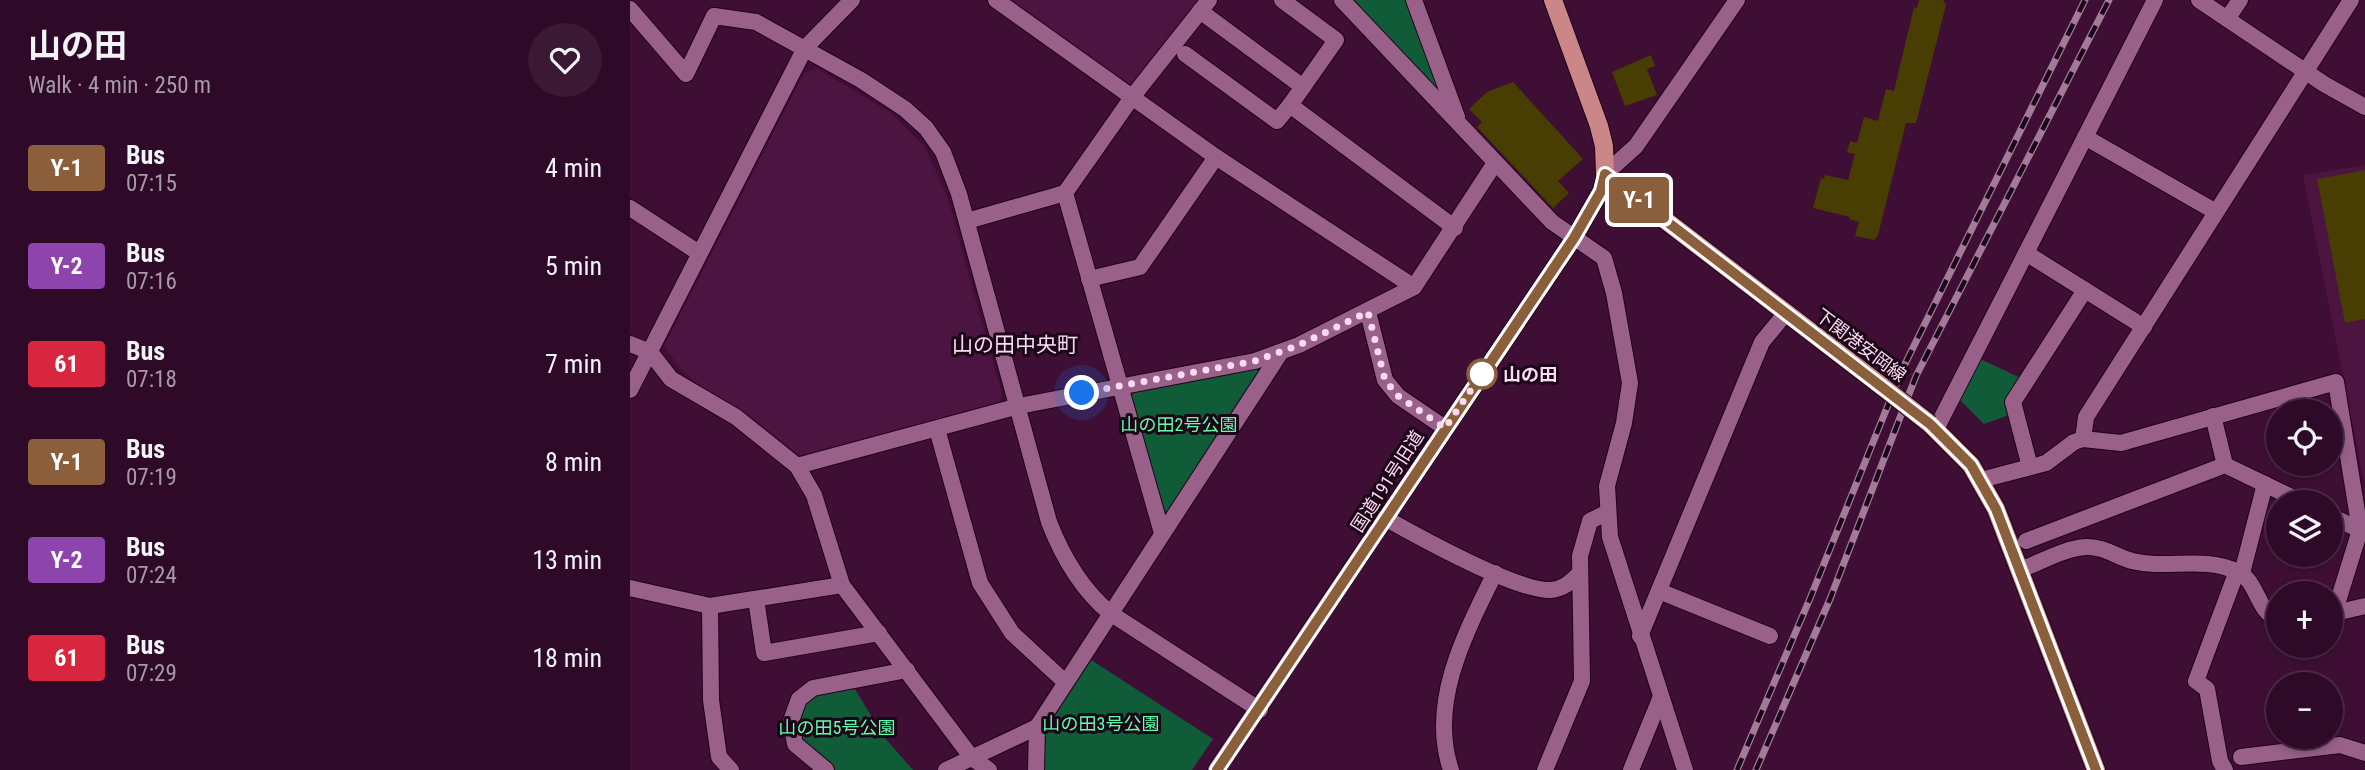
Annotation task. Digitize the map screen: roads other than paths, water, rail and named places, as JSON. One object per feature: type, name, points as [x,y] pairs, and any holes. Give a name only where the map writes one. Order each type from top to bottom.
[{"type":"main road","points":[[1553,0],[1599,126],[1604,146],[1605,174]]},
{"type":"main road","name":"下関港安岡線","points":[[1605,174],[1933,427],[1981,480],[2020,570],[2096,770]]},
{"type":"street","points":[[630,390],[805,48],[852,0]]},
{"type":"street","points":[[996,0],[1216,157],[1414,287]]},
{"type":"street","points":[[1185,54],[1277,121],[1336,40],[1283,0]]},
{"type":"street","points":[[1342,0],[1552,222],[1604,258],[1615,293],[1628,370],[1628,401],[1606,486],[1610,537],[1685,770]]},
{"type":"street","points":[[1414,0],[1459,122]]},
{"type":"street","points":[[1605,174],[1636,146],[1737,0]]},
{"type":"street","points":[[1933,427],[2026,253],[2155,0]]},
{"type":"street","points":[[2199,0],[2365,107]]},
{"type":"street","points":[[2227,19],[2240,0]]},
{"type":"street","points":[[2083,439],[2086,417],[2351,0]]},
{"type":"street","points":[[967,221],[1065,193],[1133,96],[1204,5],[1303,87]]},
{"type":"street","points":[[630,9],[686,74],[715,16],[756,22],[888,96],[926,128],[949,165],[1053,533],[1077,578],[1110,613],[1260,710]]},
{"type":"street","points":[[1290,105],[1455,228]]},
{"type":"street","points":[[2085,137],[2216,212]]},
{"type":"street","points":[[1089,279],[1140,267],[1216,157]]},
{"type":"street","points":[[797,466],[1018,406],[1255,361],[1281,352],[1368,312],[1414,287],[1455,228],[1494,163]]},
{"type":"street","name":"国道191号旧道","points":[[1216,770],[1260,710],[1385,518],[1574,238],[1601,191],[1605,174]]},
{"type":"street","points":[[1065,193],[1162,533]]},
{"type":"street","points":[[630,208],[699,253]]},
{"type":"street","points":[[2026,253],[2144,327]]},
{"type":"street","points":[[2030,467],[2013,402],[2085,290]]},
{"type":"street","points":[[1368,312],[1385,380],[1398,396],[1445,428]]},
{"type":"street","points":[[1640,636],[1762,342],[1785,314]]},
{"type":"street","points":[[630,344],[650,352],[671,379],[736,417],[797,466],[814,495],[842,585],[972,758],[989,770]]},
{"type":"street","points":[[1036,770],[1037,727],[1281,352]]},
{"type":"street","points":[[1981,480],[2056,458],[2074,442],[2083,439],[2121,443],[2336,382],[2360,530],[2343,581]]},
{"type":"street","points":[[2213,416],[2225,465]]},
{"type":"street","points":[[937,429],[979,583],[1012,633],[1066,682]]},
{"type":"street","points":[[2026,541],[2225,465],[2277,490]]},
{"type":"street","points":[[2225,770],[2220,761],[2207,689],[2196,681],[2239,572],[2265,484]]},
{"type":"street","points":[[1545,770],[1582,681],[1579,574],[1585,531],[1590,521],[1608,512]]},
{"type":"street","points":[[1385,518],[1494,573],[1541,590],[1554,590],[1579,574]]},
{"type":"street","points":[[2343,522],[2360,530]]},
{"type":"street","points":[[2020,570],[2078,548],[2091,547],[2147,564],[2199,562],[2239,572],[2266,612]]},
{"type":"street","points":[[1451,770],[1446,722],[1450,679],[1467,627],[1494,573]]},
{"type":"street","points":[[630,588],[710,607],[842,585]]},
{"type":"street","points":[[1659,591],[1770,636]]},
{"type":"street","points":[[756,599],[764,653],[879,634]]},
{"type":"street","points":[[2343,611],[2365,606]]},
{"type":"street","points":[[710,607],[712,711],[719,757],[731,770]]},
{"type":"street","points":[[826,770],[795,744],[791,721],[799,699],[813,688],[907,670]]},
{"type":"street","points":[[1631,770],[1660,699]]},
{"type":"street","points":[[946,770],[1037,727]]},
{"type":"street","points":[[2241,757],[2340,745],[2365,753]]},
{"type":"railway","points":[[1737,770],[1903,368],[2085,0]]},
{"type":"railway","points":[[1756,770],[1830,599],[1916,376],[2109,0]]},
{"type":"place","name":"山の田","points":[[1482,374]]},
{"type":"district","name":"山の田中央町","points":[[1015,345]]},
{"type":"park label","name":"山の田2号公園","points":[[1179,424]]},
{"type":"park label","name":"山の田3号公園","points":[[1101,723]]},
{"type":"park label","name":"山の田5号公園","points":[[837,727]]}]
